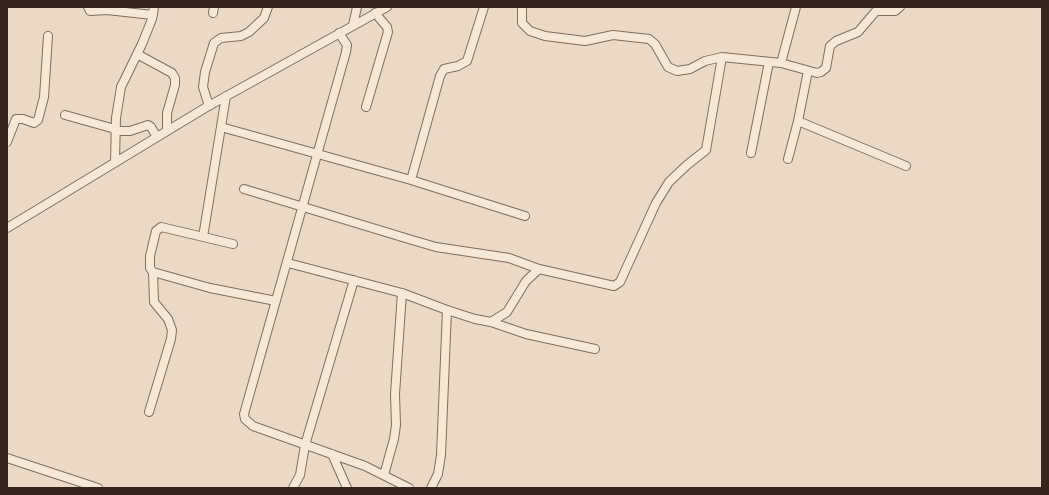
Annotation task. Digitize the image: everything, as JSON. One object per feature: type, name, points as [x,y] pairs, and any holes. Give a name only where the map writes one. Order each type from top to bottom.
[{"type":"street","points":[[88,7],[90,11],[153,11],[137,54],[121,87],[117,104],[115,162]]},
{"type":"street","points":[[209,106],[203,87],[205,72],[214,43],[221,38],[234,38],[249,32],[264,18],[268,7]]},
{"type":"street","points":[[353,26],[357,7]]},
{"type":"street","points":[[7,228],[226,96],[387,7]]},
{"type":"street","points":[[411,180],[440,76],[444,68],[458,66],[467,61],[484,7]]},
{"type":"street","points":[[522,7],[522,23],[530,31],[545,36],[585,41],[613,35],[649,38],[655,44],[666,64],[672,70],[685,70],[705,61],[722,57],[781,63],[817,73],[824,71],[830,46],[836,41],[858,32],[874,12],[879,10],[895,11],[900,7]]},
{"type":"street","points":[[781,63],[796,7]]},
{"type":"street","points":[[366,107],[388,32],[388,26],[375,13]]},
{"type":"street","points":[[339,33],[347,45],[346,52],[302,207],[288,263],[244,414],[245,419],[252,426],[305,446],[332,454],[384,475],[409,488]]},
{"type":"street","points":[[7,117],[23,119],[34,123],[38,120],[44,97],[48,36]]},
{"type":"street","points":[[137,54],[172,73],[175,78],[175,85],[167,113],[167,131]]},
{"type":"street","points":[[244,189],[412,240],[436,246],[508,258],[539,268],[614,286],[620,282],[656,204],[669,182],[687,164],[706,150],[722,57]]},
{"type":"street","points":[[751,153],[769,62]]},
{"type":"street","points":[[788,159],[798,121],[808,71]]},
{"type":"street","points":[[203,236],[226,96]]},
{"type":"street","points":[[65,115],[115,130],[130,132],[148,125],[151,127],[156,137]]},
{"type":"street","points":[[7,142],[16,119]]},
{"type":"street","points":[[798,121],[906,166]]},
{"type":"street","points":[[221,127],[411,180],[525,216]]},
{"type":"street","points":[[149,412],[172,339],[172,330],[168,319],[154,302],[153,296],[153,272],[149,264],[157,229],[164,226],[233,244]]},
{"type":"street","points":[[288,263],[402,293],[447,310],[475,319],[492,322],[526,334],[596,349]]},
{"type":"street","points":[[492,322],[507,312],[526,281],[539,268]]},
{"type":"street","points":[[153,272],[226,292],[276,301]]},
{"type":"street","points":[[293,488],[300,475],[305,446],[354,280]]},
{"type":"street","points":[[384,475],[396,429],[395,394],[402,293]]},
{"type":"street","points":[[431,488],[438,474],[442,455],[447,310]]},
{"type":"street","points":[[332,454],[347,488]]},
{"type":"street","points":[[7,458],[98,488]]}]
